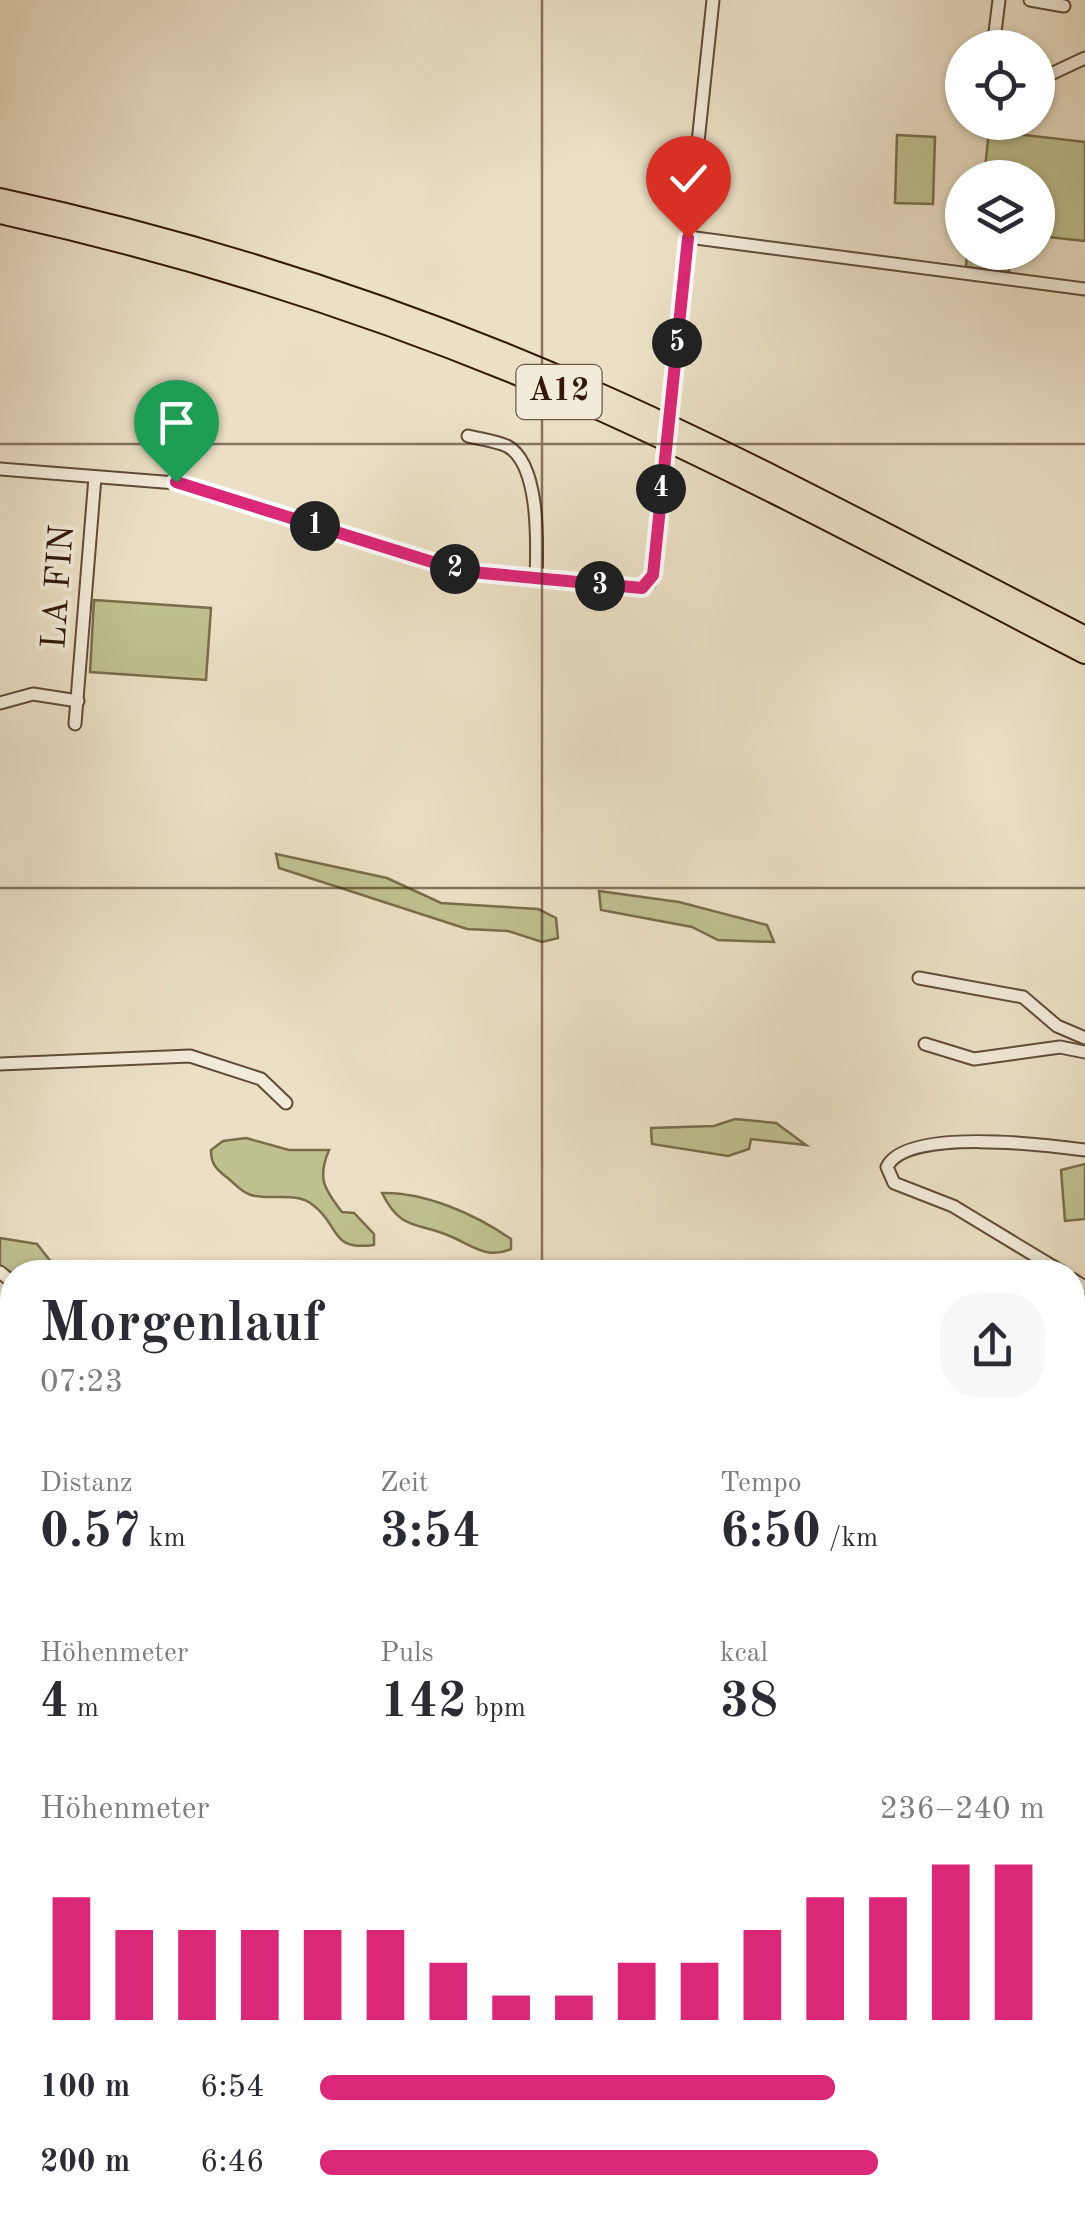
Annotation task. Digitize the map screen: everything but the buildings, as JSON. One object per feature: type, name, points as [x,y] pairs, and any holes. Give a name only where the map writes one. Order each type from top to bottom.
[{"type":"highway","name":"A12","points":[[0,199],[229,257],[496,350],[704,443],[1085,637]]},
{"type":"highway","name":"A12","points":[[0,214],[224,270],[380,321],[504,369],[745,479],[1085,652]]},
{"type":"street","points":[[0,469],[176,482],[461,571],[632,589],[650,583],[713,0]]},
{"type":"street","points":[[995,30],[999,0]]},
{"type":"street","points":[[1030,0],[1064,6]]},
{"type":"street","points":[[1055,72],[1085,58]]},
{"type":"street","points":[[688,238],[1085,289]]},
{"type":"street","points":[[468,436],[508,446],[518,458],[538,522],[536,580]]},
{"type":"street","name":"LA FIN","points":[[75,724],[95,477]]},
{"type":"street","name":"LA FIN","points":[[0,703],[33,694],[78,701]]},
{"type":"street","points":[[919,978],[1023,997],[1057,1026],[1085,1038]]},
{"type":"street","points":[[924,1044],[974,1059],[1060,1047],[1085,1052]]},
{"type":"street","points":[[0,1064],[190,1056],[261,1079],[286,1103]]},
{"type":"street","points":[[1042,1260],[967,1214],[894,1183],[887,1167],[901,1154],[976,1140],[1085,1150]]},
{"type":"green space","points":[[897,135],[935,137],[933,204],[895,203]]},
{"type":"green space","points":[[988,140],[1085,142],[1085,241],[1055,238],[1055,160],[986,160]]},
{"type":"green space","points":[[94,600],[211,608],[206,680],[90,672]]},
{"type":"green space","points":[[276,854],[387,878],[441,903],[538,909],[556,918],[558,938],[542,942],[508,931],[467,929],[279,868]]},
{"type":"green space","points":[[599,891],[679,902],[767,925],[774,942],[718,940],[692,927],[601,910]]},
{"type":"green space","points":[[735,1119],[776,1123],[806,1145],[751,1139],[749,1149],[728,1156],[652,1144],[651,1128],[714,1126]]},
{"type":"green space","points":[[246,1138],[289,1150],[329,1150],[323,1168],[327,1190],[342,1212],[354,1213],[374,1234],[374,1245],[342,1241],[322,1213],[306,1201],[259,1197],[240,1189],[216,1168],[211,1150],[223,1141]]},
{"type":"green space","points":[[1085,1164],[1085,1219],[1065,1221],[1061,1170]]},
{"type":"green space","points":[[382,1193],[415,1196],[466,1213],[511,1239],[511,1249],[487,1252],[412,1224],[389,1206]]},
{"type":"green space","points":[[0,1238],[37,1244],[50,1260],[0,1260]]},
{"type":"route","points":[[176,482],[461,571],[642,588],[653,575],[688,238]]}]
